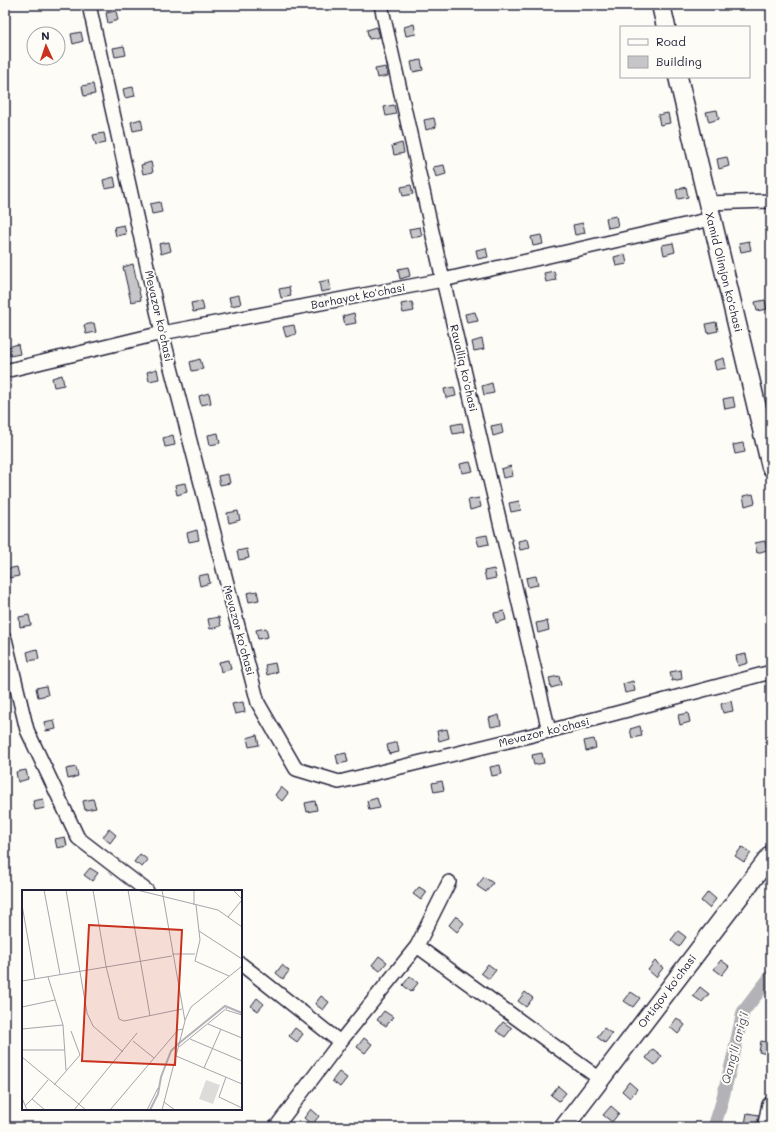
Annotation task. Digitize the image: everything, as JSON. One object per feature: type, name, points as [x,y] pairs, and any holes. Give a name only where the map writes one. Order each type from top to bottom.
[{"type":"main road","points":[[661,5],[666,26]]},
{"type":"main road","name":"Xamid Olimjon ko'chasi","points":[[678,78],[771,467]]},
{"type":"main road","name":"Ortiqov ko'chasi","points":[[564,1127],[771,855]]},
{"type":"main road","points":[[767,1127],[771,1106]]},
{"type":"street","name":"Mevazor ko'chasi","points":[[89,5],[162,333],[258,703],[296,769],[339,782],[549,731],[771,672]]},
{"type":"street","name":"Ravalliq ko'chasi","points":[[381,5],[443,280],[549,731]]},
{"type":"street","name":"Barhayot ko'chasi","points":[[5,371],[162,333],[443,280],[709,211],[771,201]]},
{"type":"street","points":[[5,640],[27,730],[78,838],[146,890]]},
{"type":"street","points":[[276,1127],[340,1042],[417,946],[449,882]]},
{"type":"street","points":[[417,946],[600,1079]]},
{"type":"street","points":[[242,965],[340,1042]]},
{"type":"building","points":[[116,11],[118,20],[108,23],[106,13]]},
{"type":"building","points":[[414,24],[416,34],[406,36],[404,27]]},
{"type":"building","points":[[377,27],[380,37],[369,39],[367,30]]},
{"type":"building","points":[[81,32],[83,41],[73,44],[71,34]]},
{"type":"building","points":[[124,46],[126,55],[115,57],[113,48]]},
{"type":"building","points":[[421,60],[423,70],[413,72],[411,62]]},
{"type":"building","points":[[386,67],[388,76],[377,78],[375,69]]},
{"type":"building","points":[[93,84],[95,94],[84,96],[82,86]]},
{"type":"building","points":[[133,87],[135,96],[125,98],[123,89]]},
{"type":"building","points":[[394,105],[396,114],[386,116],[384,107]]},
{"type":"building","points":[[717,110],[719,119],[709,122],[706,112]]},
{"type":"building","points":[[668,113],[670,123],[660,125],[658,115]]},
{"type":"building","points":[[434,118],[436,127],[426,130],[424,120]]},
{"type":"building","points":[[141,119],[143,129],[133,131],[131,122]]},
{"type":"building","points":[[104,133],[106,143],[96,145],[93,135]]},
{"type":"building","points":[[402,143],[404,153],[394,155],[392,146]]},
{"type":"building","points":[[727,157],[729,166],[719,169],[717,159]]},
{"type":"building","points":[[151,162],[153,172],[143,174],[141,165]]},
{"type":"building","points":[[444,165],[446,174],[436,177],[433,167]]},
{"type":"building","points":[[114,177],[116,187],[105,189],[103,180]]},
{"type":"building","points":[[411,185],[413,194],[403,196],[401,187]]},
{"type":"building","points":[[686,187],[688,197],[678,199],[676,190]]},
{"type":"building","points":[[160,202],[162,212],[152,214],[150,204]]},
{"type":"building","points":[[616,216],[618,226],[608,228],[606,218]]},
{"type":"building","points":[[583,223],[585,233],[575,235],[573,225]]},
{"type":"building","points":[[124,225],[126,234],[116,236],[114,227]]},
{"type":"building","points":[[420,227],[422,236],[411,238],[409,229]]},
{"type":"building","points":[[541,235],[543,244],[533,246],[531,237]]},
{"type":"building","points":[[749,241],[751,250],[741,252],[739,243]]},
{"type":"building","points":[[169,242],[171,251],[161,254],[159,244]]},
{"type":"building","points":[[673,243],[675,252],[664,255],[662,245]]},
{"type":"building","points":[[486,248],[488,257],[478,259],[476,250]]},
{"type":"building","points":[[625,254],[627,264],[616,266],[614,257]]},
{"type":"building","points":[[133,264],[141,300],[131,302],[123,267]]},
{"type":"building","points":[[408,267],[410,276],[400,279],[398,269]]},
{"type":"building","points":[[554,271],[556,280],[546,282],[544,273]]},
{"type":"building","points":[[329,280],[331,290],[321,292],[319,282]]},
{"type":"building","points":[[289,287],[291,296],[281,298],[279,289]]},
{"type":"building","points":[[239,295],[241,304],[231,306],[229,297]]},
{"type":"building","points":[[765,300],[767,309],[757,311],[755,302]]},
{"type":"building","points":[[202,301],[204,310],[193,312],[191,303]]},
{"type":"building","points":[[412,302],[414,311],[403,313],[401,304]]},
{"type":"building","points":[[475,312],[478,321],[467,323],[465,314]]},
{"type":"building","points":[[354,313],[356,323],[345,325],[343,316]]},
{"type":"building","points":[[716,322],[718,331],[708,333],[706,324]]},
{"type":"building","points":[[94,323],[96,332],[86,334],[84,325]]},
{"type":"building","points":[[294,325],[296,334],[286,337],[283,327]]},
{"type":"building","points":[[482,339],[484,349],[474,351],[472,342]]},
{"type":"building","points":[[18,344],[20,354],[10,356],[8,347]]},
{"type":"building","points":[[724,358],[726,368],[716,370],[714,361]]},
{"type":"building","points":[[200,359],[203,369],[192,371],[190,362]]},
{"type":"building","points":[[157,369],[159,379],[149,381],[147,372]]},
{"type":"building","points":[[62,375],[64,385],[54,387],[52,378]]},
{"type":"building","points":[[492,383],[494,393],[484,395],[482,386]]},
{"type":"building","points":[[454,387],[456,396],[446,398],[444,389]]},
{"type":"building","points":[[209,393],[211,403],[201,405],[199,396]]},
{"type":"building","points":[[733,397],[735,407],[725,409],[723,399]]},
{"type":"building","points":[[462,423],[464,432],[453,434],[451,425]]},
{"type":"building","points":[[501,424],[503,433],[493,436],[491,426]]},
{"type":"building","points":[[218,433],[220,443],[210,445],[208,435]]},
{"type":"building","points":[[173,435],[175,445],[165,447],[163,438]]},
{"type":"building","points":[[743,443],[745,452],[735,454],[733,445]]},
{"type":"building","points":[[470,462],[473,471],[462,473],[460,464]]},
{"type":"building","points":[[511,466],[513,476],[503,478],[501,469]]},
{"type":"building","points":[[228,474],[230,483],[220,485],[218,476]]},
{"type":"building","points":[[185,483],[187,492],[177,495],[175,485]]},
{"type":"building","points":[[753,494],[755,503],[745,506],[743,496]]},
{"type":"building","points":[[479,498],[481,507],[470,510],[468,500]]},
{"type":"building","points":[[519,501],[521,510],[511,512],[509,503]]},
{"type":"building","points":[[238,511],[240,520],[229,523],[227,513]]},
{"type":"building","points":[[197,530],[199,540],[189,542],[187,533]]},
{"type":"building","points":[[487,535],[489,544],[479,546],[476,537]]},
{"type":"building","points":[[528,539],[530,548],[520,550],[518,541]]},
{"type":"building","points":[[765,541],[767,550],[757,553],[755,543]]},
{"type":"building","points":[[247,549],[249,558],[239,560],[237,551]]},
{"type":"building","points":[[17,567],[19,576],[9,578],[7,569]]},
{"type":"building","points":[[494,569],[496,578],[486,580],[484,571]]},
{"type":"building","points":[[208,574],[210,583],[200,586],[198,576]]},
{"type":"building","points":[[536,576],[538,585],[528,587],[526,578]]},
{"type":"building","points":[[257,591],[259,600],[249,602],[247,593]]},
{"type":"building","points":[[504,611],[506,620],[496,623],[494,613]]},
{"type":"building","points":[[29,615],[31,625],[20,627],[19,617]]},
{"type":"building","points":[[219,617],[221,626],[210,629],[208,619]]},
{"type":"building","points":[[547,621],[549,630],[538,633],[536,623]]},
{"type":"building","points":[[266,628],[268,637],[258,639],[256,630]]},
{"type":"building","points":[[37,649],[39,659],[29,661],[27,652]]},
{"type":"building","points":[[746,654],[748,663],[738,666],[736,656]]},
{"type":"building","points":[[229,660],[231,669],[221,672],[219,662]]},
{"type":"building","points":[[275,663],[277,672],[267,675],[265,665]]},
{"type":"building","points":[[681,670],[682,679],[672,681],[670,672]]},
{"type":"building","points":[[559,676],[561,685],[551,688],[549,678]]},
{"type":"building","points":[[633,681],[635,691],[625,693],[623,684]]},
{"type":"building","points":[[46,686],[48,695],[38,697],[36,688]]},
{"type":"building","points":[[731,701],[733,711],[723,713],[721,704]]},
{"type":"building","points":[[243,702],[245,712],[235,714],[232,704]]},
{"type":"building","points":[[688,713],[690,722],[680,725],[678,715]]},
{"type":"building","points":[[499,715],[501,725],[491,727],[489,718]]},
{"type":"building","points":[[54,720],[56,729],[46,731],[44,722]]},
{"type":"building","points":[[640,726],[642,736],[632,738],[630,729]]},
{"type":"building","points":[[447,729],[449,738],[439,741],[437,731]]},
{"type":"building","points":[[257,735],[259,745],[249,747],[247,738]]},
{"type":"building","points":[[594,739],[596,748],[586,751],[584,741]]},
{"type":"building","points":[[397,742],[399,752],[389,754],[387,745]]},
{"type":"building","points":[[346,753],[348,762],[338,764],[336,755]]},
{"type":"building","points":[[542,753],[544,763],[534,765],[532,755]]},
{"type":"building","points":[[500,765],[502,774],[492,776],[490,767]]},
{"type":"building","points":[[76,767],[78,776],[68,779],[66,769]]},
{"type":"building","points":[[26,770],[28,779],[18,782],[16,772]]},
{"type":"building","points":[[442,781],[444,790],[434,792],[432,783]]},
{"type":"building","points":[[281,787],[288,793],[282,801],[275,795]]},
{"type":"building","points":[[377,798],[380,808],[369,810],[367,801]]},
{"type":"building","points":[[43,799],[45,808],[35,810],[33,801]]},
{"type":"building","points":[[93,799],[96,808],[85,810],[83,801]]},
{"type":"building","points":[[315,801],[317,810],[307,812],[305,803]]},
{"type":"building","points":[[109,829],[116,835],[110,843],[103,837]]},
{"type":"building","points":[[65,837],[67,846],[57,848],[55,839]]},
{"type":"building","points":[[742,847],[751,853],[744,862],[735,856]]},
{"type":"building","points":[[140,854],[148,860],[142,867],[134,862]]},
{"type":"building","points":[[90,868],[98,873],[92,881],[84,875]]},
{"type":"building","points":[[484,877],[493,883],[486,892],[477,886]]},
{"type":"building","points":[[419,887],[427,892],[421,900],[413,894]]},
{"type":"building","points":[[708,892],[716,899],[709,908],[701,901]]},
{"type":"building","points":[[456,916],[464,923],[457,932],[449,925]]},
{"type":"building","points":[[678,931],[686,937],[679,947],[671,940]]},
{"type":"building","points":[[379,956],[387,962],[380,971],[372,965]]},
{"type":"building","points":[[721,960],[729,966],[722,975],[714,969]]},
{"type":"building","points":[[655,961],[663,968],[656,977],[648,970]]},
{"type":"building","points":[[488,964],[496,970],[489,979],[481,973]]},
{"type":"building","points":[[282,965],[289,971],[283,979],[276,973]]},
{"type":"building","points":[[410,976],[418,983],[411,992],[403,985]]},
{"type":"building","points":[[700,987],[709,994],[702,1002],[693,996]]},
{"type":"building","points":[[525,992],[533,998],[526,1007],[518,1001]]},
{"type":"building","points":[[631,992],[640,998],[633,1007],[624,1001]]},
{"type":"building","points":[[321,996],[329,1002],[323,1010],[315,1004]]},
{"type":"building","points":[[257,998],[264,1004],[258,1011],[251,1006]]},
{"type":"building","points":[[384,1011],[393,1017],[386,1026],[377,1020]]},
{"type":"building","points":[[677,1018],[685,1025],[678,1034],[670,1027]]},
{"type":"building","points":[[503,1022],[512,1028],[505,1037],[496,1031]]},
{"type":"building","points":[[295,1028],[303,1034],[297,1042],[289,1036]]},
{"type":"building","points":[[604,1028],[612,1034],[605,1043],[597,1037]]},
{"type":"building","points":[[364,1038],[372,1044],[365,1053],[357,1047]]},
{"type":"building","points":[[761,1041],[771,1043],[771,1055],[759,1052]]},
{"type":"building","points":[[653,1049],[662,1056],[655,1065],[646,1058]]},
{"type":"building","points":[[339,1072],[347,1078],[340,1087],[332,1081]]},
{"type":"building","points":[[629,1082],[637,1089],[630,1098],[622,1091]]},
{"type":"building","points":[[558,1086],[566,1093],[559,1101],[551,1095]]},
{"type":"building","points":[[611,1106],[619,1113],[612,1122],[603,1115]]},
{"type":"building","points":[[311,1109],[319,1116],[312,1125],[304,1118]]},
{"type":"building","points":[[747,1113],[759,1115],[756,1126],[745,1124]]},
{"type":"waterway","name":"Qang'li arig'i","points":[[714,1127],[721,1105],[743,1012],[771,976]]}]
